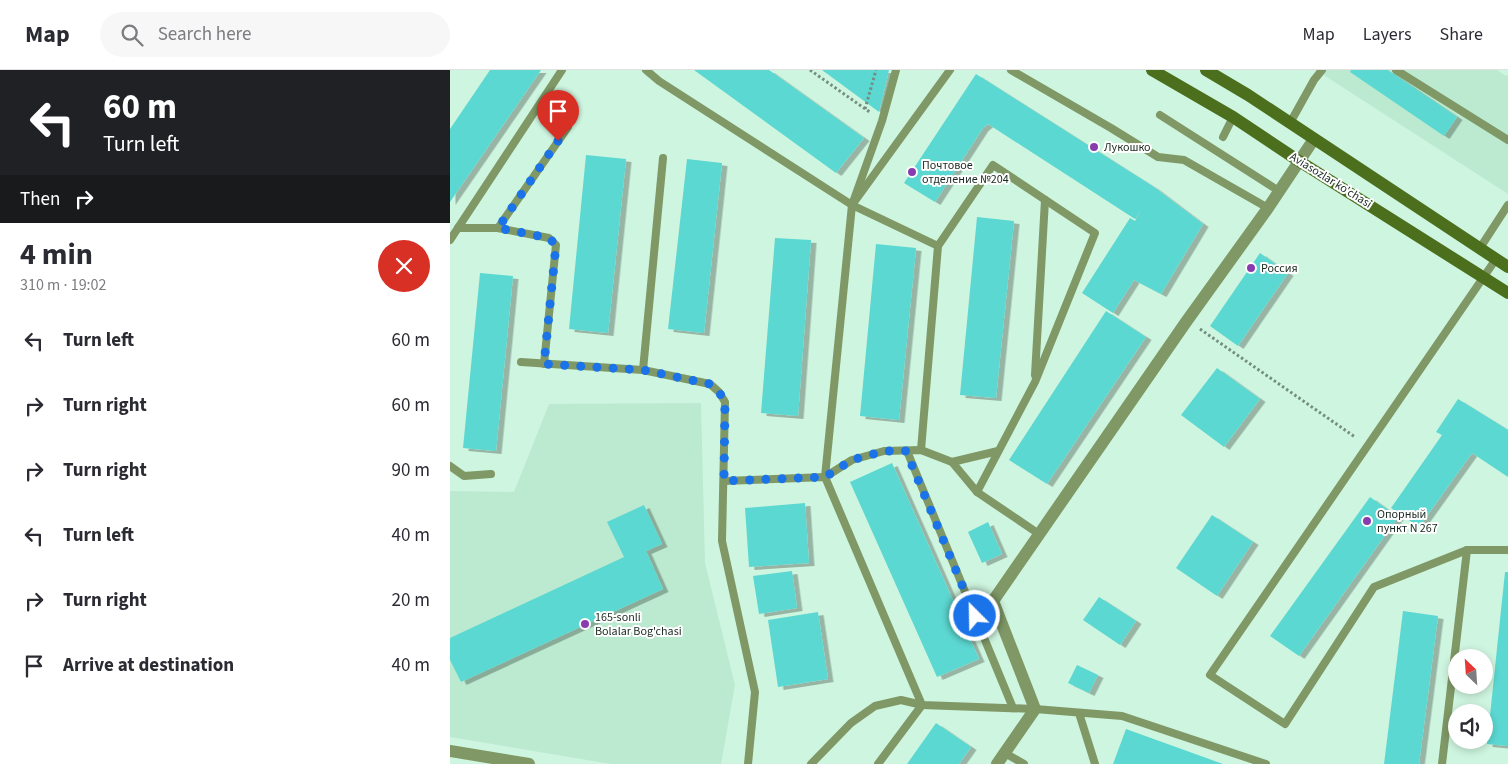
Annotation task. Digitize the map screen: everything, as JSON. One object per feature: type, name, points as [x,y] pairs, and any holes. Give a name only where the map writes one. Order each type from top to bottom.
[{"type":"main road","name":"Aviasozlar ko'chasi","points":[[1152,70],[1233,117],[1508,293]]},
{"type":"main road","name":"Aviasozlar ko'chasi","points":[[1206,70],[1314,138],[1508,267]]},
{"type":"street","points":[[997,764],[1035,709],[993,601],[1186,322],[1268,208],[1314,138]]},
{"type":"street","points":[[450,751],[529,764]]},
{"type":"lane","points":[[450,240],[562,70]]},
{"type":"lane","points":[[646,70],[659,81],[852,205],[938,246]]},
{"type":"lane","points":[[896,70],[882,121],[852,205],[825,477],[922,705]]},
{"type":"lane","points":[[852,205],[950,70]]},
{"type":"lane","points":[[1011,70],[1158,157],[1184,160],[1268,208]]},
{"type":"lane","points":[[1290,123],[1314,80],[1322,70]]},
{"type":"lane","points":[[1396,70],[1508,140]]},
{"type":"lane","points":[[1160,115],[1279,191]]},
{"type":"lane","points":[[1222,137],[1233,117]]},
{"type":"lane","points":[[498,228],[568,127]]},
{"type":"lane","points":[[643,370],[663,158]]},
{"type":"lane","points":[[921,450],[938,246],[993,165],[1095,233],[1035,382],[976,492]]},
{"type":"lane","points":[[1035,382],[1045,200]]},
{"type":"lane","points":[[1480,248],[1508,206]]},
{"type":"lane","points":[[458,228],[498,228],[549,238],[556,245],[544,364]]},
{"type":"lane","points":[[1496,259],[1210,675],[1284,724],[1374,588],[1467,550],[1508,550]]},
{"type":"lane","points":[[521,362],[643,370],[710,384],[719,392],[725,402],[722,541],[755,692],[748,764]]},
{"type":"lane","points":[[724,481],[825,477],[852,460],[884,451],[921,450],[952,462],[976,492],[1039,534]]},
{"type":"lane","points":[[906,451],[1013,708]]},
{"type":"lane","points":[[952,462],[998,451]]},
{"type":"lane","points":[[450,466],[464,476],[491,474]]},
{"type":"lane","points":[[1442,764],[1467,550]]},
{"type":"lane","points":[[811,764],[851,723],[875,706],[901,700],[922,705],[1035,709],[1122,716],[1266,764]]},
{"type":"lane","points":[[878,764],[922,705]]},
{"type":"lane","points":[[1079,713],[1095,764]]},
{"type":"lane","points":[[1005,753],[1024,764]]},
{"type":"path","points":[[810,70],[817,72],[882,121]]},
{"type":"path","points":[[866,109],[876,70]]},
{"type":"path","points":[[1186,322],[1355,437]]},
{"type":"shaded area","points":[[1316,70],[1497,70],[1506,76],[1508,74],[1508,194]]},
{"type":"shaded area","name":"165-sonli Bolalar Bog'chasi","points":[[701,403],[705,563],[735,685],[721,764],[611,764],[450,737],[450,491],[514,492],[549,404]]},
{"type":"building","points":[[490,70],[541,70],[450,202],[450,129]]},
{"type":"building","points":[[694,70],[769,70],[864,138],[836,173]]},
{"type":"building","points":[[822,70],[889,70],[879,112]]},
{"type":"building","points":[[1351,70],[1388,70],[1457,117],[1444,136],[1350,72]]},
{"type":"building","points":[[976,74],[1154,187],[1203,224],[1161,294],[1134,280],[1113,313],[1082,293],[1130,218],[1135,221],[1141,210],[1135,219],[988,124],[983,128],[935,202],[904,183]]},
{"type":"building","points":[[586,155],[626,159],[608,333],[569,329]]},
{"type":"building","points":[[687,159],[722,163],[704,333],[668,329]]},
{"type":"building","points":[[977,217],[1014,221],[996,398],[960,395]]},
{"type":"building","points":[[775,238],[811,240],[798,416],[761,413]]},
{"type":"building","points":[[876,244],[916,248],[899,420],[860,416]]},
{"type":"building","points":[[1260,253],[1288,273],[1238,346],[1210,326]]},
{"type":"building","points":[[480,273],[513,276],[496,451],[463,448]]},
{"type":"building","points":[[1106,311],[1146,337],[1047,484],[1009,460]]},
{"type":"building","points":[[1217,368],[1260,399],[1224,447],[1181,415]]},
{"type":"building","points":[[1458,399],[1508,430],[1508,477],[1472,453],[1419,527],[1391,508],[1442,435],[1436,432]]},
{"type":"building","points":[[892,463],[979,659],[937,677],[850,482]]},
{"type":"building","points":[[1370,497],[1398,517],[1299,656],[1270,636]]},
{"type":"building","points":[[805,503],[809,563],[749,567],[745,508]]},
{"type":"building","points":[[644,505],[662,544],[646,551],[663,589],[461,682],[450,660],[450,638],[624,557],[607,522]]},
{"type":"building","points":[[1212,515],[1253,542],[1217,596],[1176,568]]},
{"type":"building","points":[[988,522],[1002,554],[982,563],[968,532]]},
{"type":"building","points":[[792,571],[797,608],[759,614],[753,576]]},
{"type":"building","points":[[1505,572],[1508,572],[1508,746],[1493,745],[1493,704],[1491,704]]},
{"type":"building","points":[[1099,597],[1136,621],[1120,645],[1083,620]]},
{"type":"building","points":[[1403,611],[1438,616],[1419,764],[1384,764]]},
{"type":"building","points":[[818,612],[828,679],[778,687],[768,620]]},
{"type":"building","points":[[1077,665],[1098,675],[1089,693],[1068,683]]},
{"type":"building","points":[[936,723],[971,747],[959,764],[907,764]]},
{"type":"building","points":[[1126,729],[1223,764],[1113,764]]},
{"type":"place","name":"Лукошко","points":[[1094,147]]},
{"type":"place","name":"Почтовое отделение №204","points":[[912,172]]},
{"type":"place","name":"Россия","points":[[1251,268]]},
{"type":"place","name":"Опорный пункт N 267","points":[[1367,521]]},
{"type":"place","name":"165-sonli Bolalar Bog'chasi","points":[[585,624]]},
{"type":"route","points":[[558,141],[498,228],[549,238],[556,245],[544,364],[643,370],[710,384],[719,392],[725,402],[724,481],[825,477],[852,460],[884,451],[906,451],[975,616]]}]
